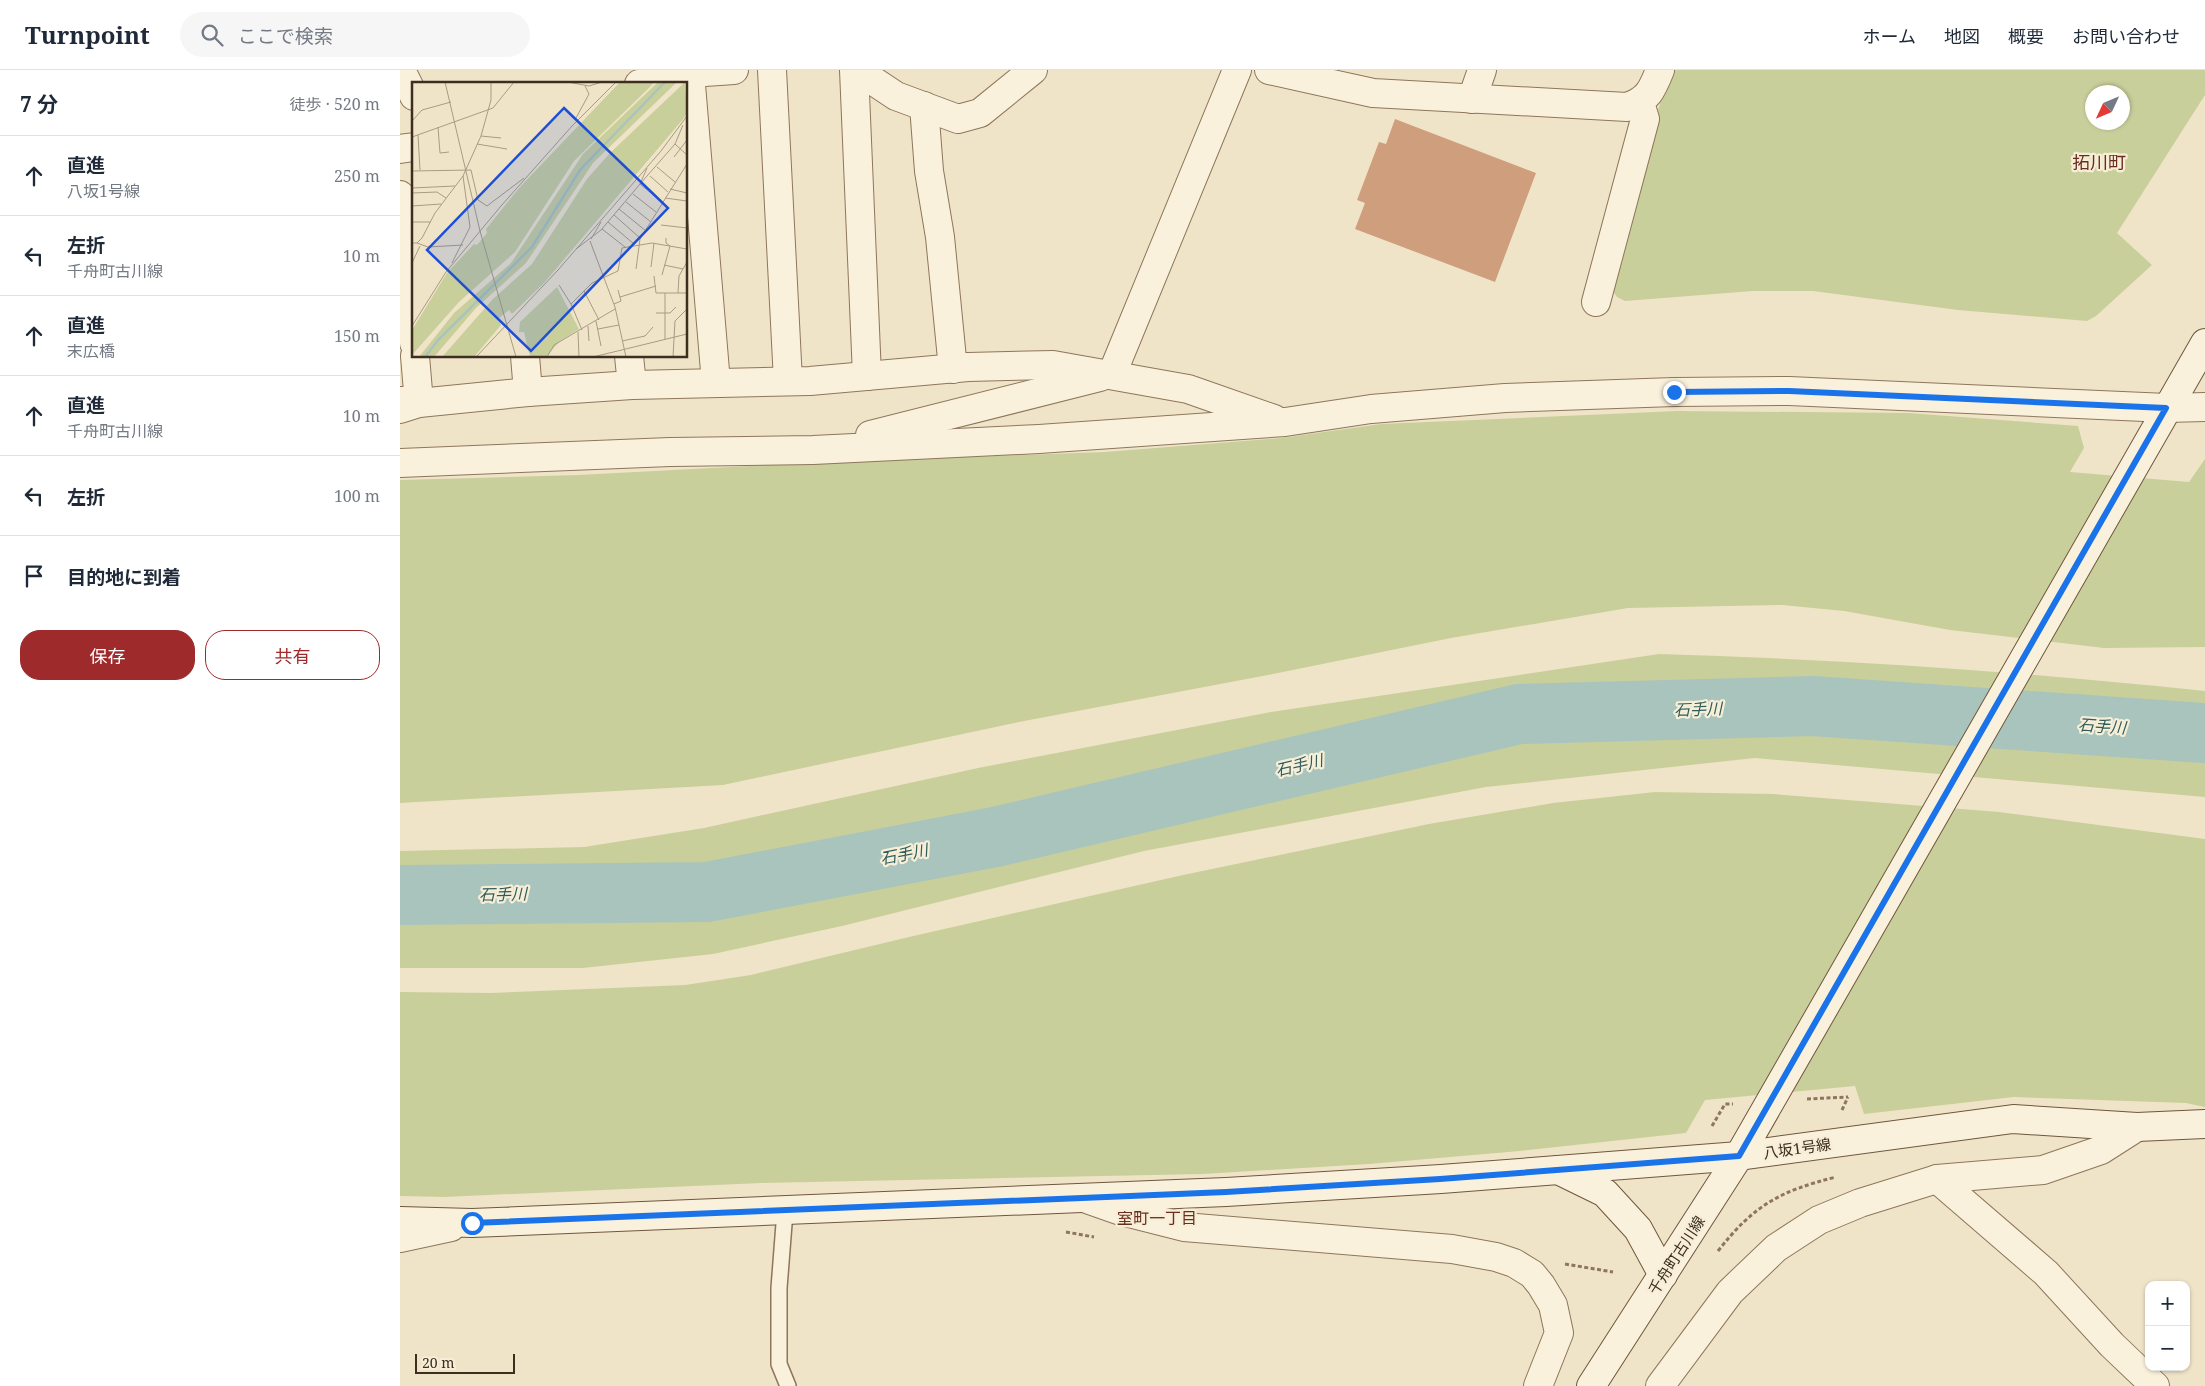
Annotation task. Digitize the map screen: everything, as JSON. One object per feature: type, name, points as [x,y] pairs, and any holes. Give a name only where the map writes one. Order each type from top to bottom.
[{"type":"street","points":[[401,70],[412,92]]},
{"type":"street","points":[[648,82],[690,74],[734,70]]},
{"type":"street","points":[[772,70],[788,381]]},
{"type":"street","points":[[856,70],[868,376]]},
{"type":"street","points":[[856,70],[896,96],[958,119],[980,113],[1033,70]]},
{"type":"street","points":[[1112,374],[1237,70]]},
{"type":"street","points":[[1269,70],[1372,93],[1627,107],[1640,103],[1649,94],[1660,70]]},
{"type":"street","points":[[1472,99],[1482,70]]},
{"type":"street","points":[[690,74],[716,383]]},
{"type":"street","points":[[1596,302],[1645,119],[1640,103]]},
{"type":"street","points":[[924,106],[929,171],[940,237],[953,369]]},
{"type":"street","points":[[400,195],[412,322]]},
{"type":"street","points":[[2166,408],[2205,343]]},
{"type":"street","points":[[415,358],[406,404],[528,392],[632,385],[788,381],[953,369],[1053,365],[1188,389],[1285,422]]},
{"type":"street","points":[[525,358],[528,392]]},
{"type":"street","points":[[629,358],[632,385]]},
{"type":"street","points":[[813,450],[1112,374]]},
{"type":"street","points":[[400,463],[670,452],[813,450],[1039,439],[1285,422],[1371,409],[1505,398],[1674,392],[1789,391],[2166,408],[2205,407]]},
{"type":"street","name":"千舟町古川線","points":[[1591,1386],[1759,1122],[2166,408]]},
{"type":"street","name":"八坂1号線","points":[[400,1221],[472,1223],[1226,1192],[1739,1156],[2013,1119],[2137,1127],[2205,1124]]},
{"type":"street","points":[[1660,1386],[1730,1292],[1776,1248],[1819,1220],[1860,1204],[1937,1179],[2043,1170],[2101,1150],[2137,1127]]},
{"type":"street","points":[[1558,1170],[1605,1193],[1638,1229],[1663,1275]]},
{"type":"street","points":[[1937,1179],[2046,1273],[2112,1345],[2155,1386]]},
{"type":"street","points":[[1081,1197],[1121,1211],[1184,1227],[1452,1250],[1496,1257],[1514,1263],[1532,1274],[1541,1286],[1553,1305],[1559,1333],[1538,1386]]},
{"type":"street","points":[[400,1238],[472,1223]]},
{"type":"lane","points":[[785,1211],[779,1288],[779,1364],[788,1386]]},
{"type":"path","points":[[1059,1231],[1096,1237]]},
{"type":"green space","points":[[1673,70],[2205,70],[2205,95],[2117,233],[2152,265],[2096,316],[2087,321],[1958,310],[1813,291],[1753,291],[1625,301],[1617,297],[1612,290],[1652,125]]},
{"type":"green space","points":[[1677,411],[1909,413],[2078,426],[2084,448],[2070,472],[2189,482],[2205,459],[2205,647],[2104,648],[1950,630],[1844,611],[1782,605],[1628,608],[1451,638],[1019,722],[723,785],[400,803],[400,480],[578,475],[824,462],[1105,452],[1281,438],[1381,424]]},
{"type":"green space","points":[[1659,654],[1796,659],[1932,667],[2205,691],[2205,797],[1755,758],[1486,787],[1144,851],[842,926],[713,954],[583,968],[400,968],[400,851],[584,847],[704,828],[978,768],[1271,712]]},
{"type":"green space","points":[[1655,792],[1773,794],[1999,812],[2205,839],[2205,1107],[2186,1103],[2014,1097],[1864,1114],[1855,1086],[1705,1100],[1686,1133],[1520,1151],[1369,1164],[1203,1174],[761,1183],[444,1197],[400,1196],[400,992],[491,993],[685,985],[751,975],[1183,875],[1429,824],[1553,803]]},
{"type":"building","points":[[1395,119],[1536,173],[1495,282],[1355,229],[1365,203],[1357,200],[1379,142],[1386,144]]},
{"type":"waterway","name":"石手川","points":[[400,895],[707,892],[995,837],[1519,714],[1813,706],[2205,733]]},
{"type":"district","name":"拓川町","points":[[2099,162]]},
{"type":"district","name":"室町一丁目","points":[[1157,1218]]},
{"type":"route","points":[[472,1223],[1226,1192],[1440,1179],[1739,1156],[2166,408],[1789,391],[1674,392]]}]
